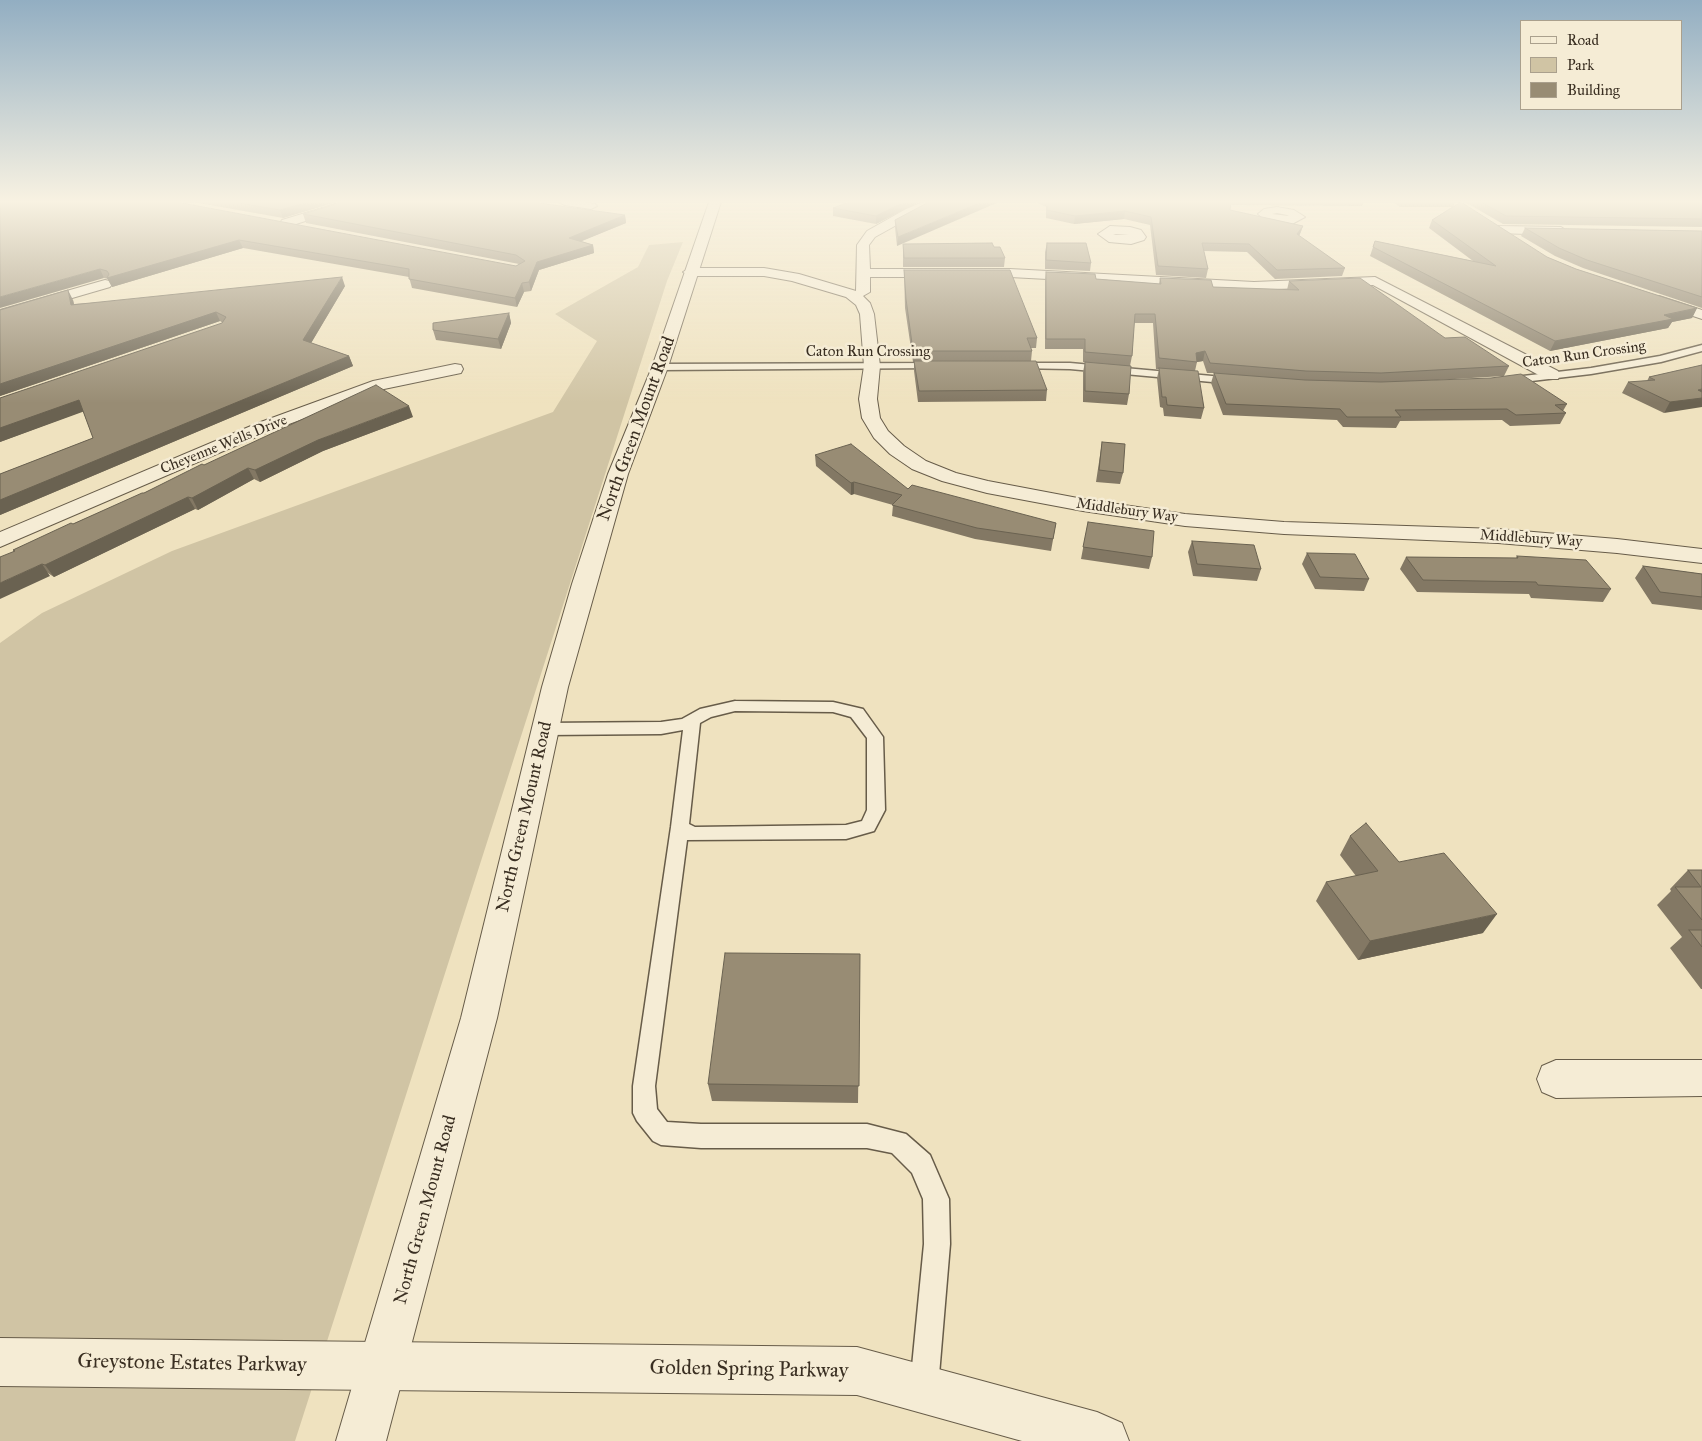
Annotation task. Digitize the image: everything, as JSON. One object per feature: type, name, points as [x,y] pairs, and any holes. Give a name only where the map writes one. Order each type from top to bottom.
[{"type":"street","name":"Middlebury Way","points":[[863,269],[863,303],[867,314],[872,366],[868,399],[871,418],[880,434],[897,450],[919,465],[949,477],[987,487],[1083,505],[1185,520],[1284,528],[1498,536],[1617,546],[1702,556]]},
{"type":"street","points":[[690,272],[764,272],[794,276],[851,294],[863,303]]},
{"type":"street","name":"North Green Mount Road","points":[[361,1441],[478,1018],[545,729],[584,584],[618,474],[660,367],[690,272]]},
{"type":"street","points":[[863,273],[1120,274],[1254,286],[1375,281],[1552,375]]},
{"type":"street","points":[[0,315],[105,284]]},
{"type":"street","points":[[1646,296],[1702,315]]},
{"type":"street","name":"Cheyenne Wells Drive","points":[[0,540],[264,427],[379,385],[455,369]]},
{"type":"street","points":[[1556,1079],[1702,1078]]},
{"type":"street","name":"Greystone Estates Parkway","points":[[0,1362],[383,1366]]},
{"type":"street","name":"Golden Spring Parkway","points":[[383,1366],[857,1371],[1098,1437],[1104,1441]]},
{"type":"lane","name":"Caton Run Crossing","points":[[1495,382],[1661,359],[1702,348]]},
{"type":"lane","name":"Caton Run Crossing","points":[[660,367],[941,366]]},
{"type":"lane","points":[[1010,366],[1070,366],[1244,382]]},
{"type":"lane","points":[[545,729],[660,728],[686,724],[706,713],[734,706],[833,707],[856,713],[875,737],[876,810],[868,826],[846,832],[692,834],[680,827]]},
{"type":"lane","points":[[692,720],[680,827],[644,1086],[645,1113],[661,1133],[701,1136],[867,1136],[898,1142],[921,1164],[936,1199],[937,1244],[924,1390]]},
{"type":"green space","points":[[634,269],[672,269],[295,1441],[0,1441],[0,643],[42,613],[172,551],[553,412],[597,341],[555,314]]},
{"type":"building","points":[[0,269],[99,269],[0,297]]},
{"type":"building","points":[[101,269],[137,269],[107,278],[109,274],[107,271]]},
{"type":"building","points":[[409,269],[534,269],[529,282],[522,283],[515,298],[409,279]]},
{"type":"building","points":[[1416,269],[1577,269],[1697,308],[1664,315],[1673,319],[1555,341]]},
{"type":"building","points":[[1616,269],[1702,269],[1702,297]]},
{"type":"building","points":[[904,270],[1010,270],[1037,338],[1027,338],[1032,351],[913,351]]},
{"type":"building","points":[[1046,272],[1095,274],[1096,279],[1161,284],[1160,278],[1211,280],[1213,287],[1299,290],[1289,281],[1360,278],[1445,338],[1465,337],[1509,366],[1381,373],[1306,371],[1210,363],[1205,351],[1196,353],[1197,362],[1159,358],[1155,314],[1135,314],[1132,356],[1085,352],[1085,339],[1046,339]]},
{"type":"building","points":[[342,277],[303,340],[349,356],[0,500],[0,474],[93,438],[79,400],[0,428],[0,398],[222,323],[226,317],[216,312],[0,384],[0,310],[68,290],[71,305]]},
{"type":"building","points":[[509,313],[498,339],[433,330],[433,323]]},
{"type":"building","points":[[914,361],[1036,361],[1047,390],[919,391]]},
{"type":"building","points":[[1085,362],[1131,366],[1129,394],[1085,391]]},
{"type":"building","points":[[1702,365],[1702,389],[1698,390],[1702,392],[1702,398],[1670,402],[1628,382],[1655,380],[1649,377]]},
{"type":"building","points":[[1159,368],[1198,371],[1204,408],[1167,405],[1166,397],[1162,397]]},
{"type":"building","points":[[1214,373],[1305,380],[1381,382],[1491,378],[1521,374],[1567,404],[1555,405],[1566,413],[1516,415],[1507,409],[1395,410],[1401,417],[1347,417],[1340,409],[1226,404]]},
{"type":"building","points":[[376,385],[409,406],[318,440],[255,470],[248,468],[192,498],[188,497],[45,565],[42,564],[0,583],[0,557],[15,551],[13,550],[71,523],[73,524],[144,493],[202,464],[204,465]]},
{"type":"building","points":[[1102,442],[1125,444],[1123,473],[1099,470]]},
{"type":"building","points":[[851,444],[908,489],[912,485],[1056,523],[1053,539],[977,528],[892,505],[902,495],[854,482],[851,483],[815,455]]},
{"type":"building","points":[[1088,522],[1154,531],[1152,557],[1083,547]]},
{"type":"building","points":[[1192,541],[1254,545],[1261,569],[1197,564]]},
{"type":"building","points":[[1307,553],[1355,554],[1369,579],[1320,577]]},
{"type":"building","points":[[1517,556],[1586,560],[1611,589],[1538,585],[1536,582],[1423,580],[1406,557],[1518,558]]},
{"type":"building","points":[[1643,566],[1702,574],[1702,597],[1660,592]]},
{"type":"building","points":[[1366,823],[1399,862],[1444,853],[1497,914],[1370,941],[1326,882],[1378,871],[1350,836]]},
{"type":"building","points":[[1688,870],[1702,870],[1702,920],[1675,887],[1701,887]]},
{"type":"building","points":[[1689,930],[1702,930],[1702,947]]},
{"type":"building","points":[[725,953],[860,954],[859,1086],[708,1084]]}]
